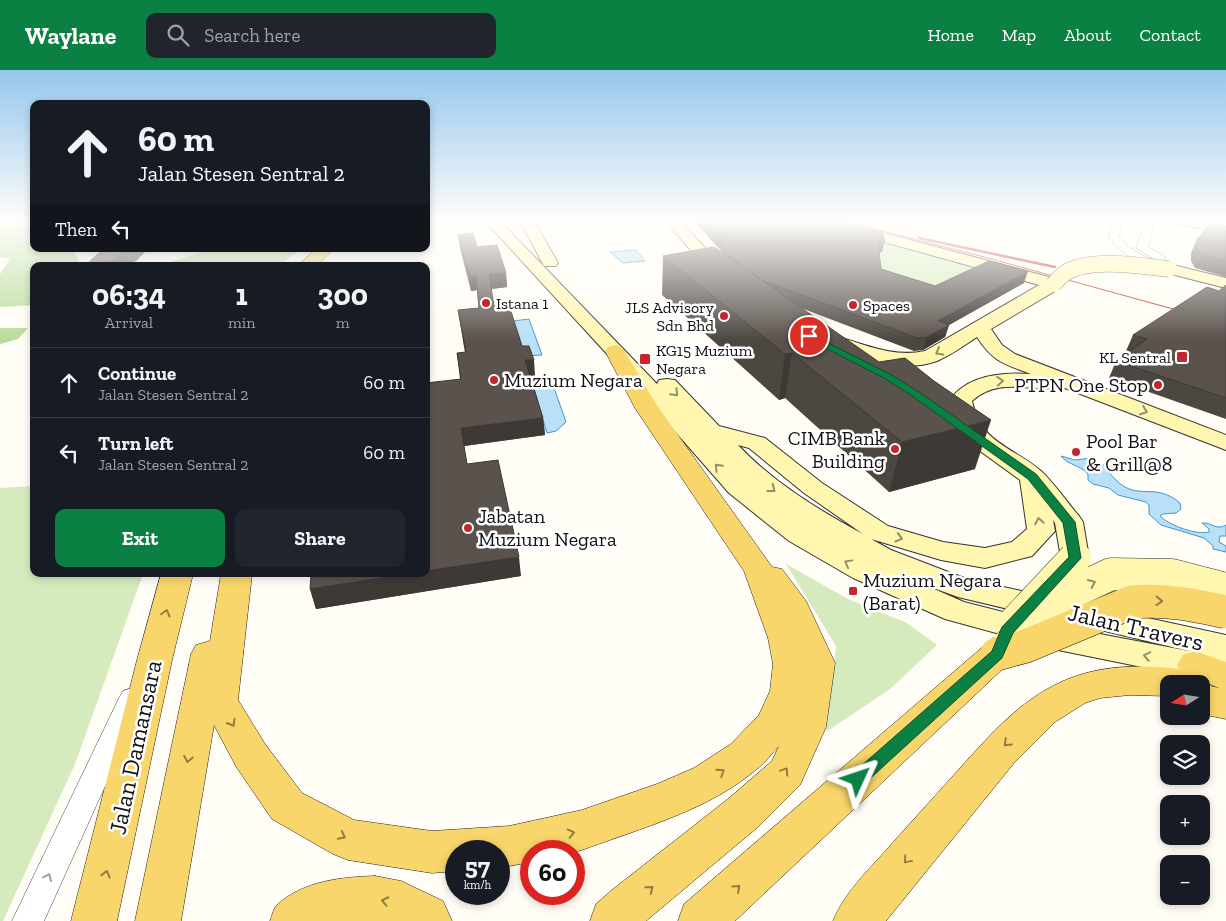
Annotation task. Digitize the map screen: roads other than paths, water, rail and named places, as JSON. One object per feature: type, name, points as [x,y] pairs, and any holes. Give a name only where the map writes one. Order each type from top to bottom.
[{"type":"main road","points":[[530,261],[615,351],[725,475],[763,510],[799,535],[863,571],[957,599]]},
{"type":"main road","points":[[548,261],[750,472],[807,516],[957,599]]},
{"type":"main road","points":[[707,261],[737,290]]},
{"type":"main road","points":[[969,261],[1054,284]]},
{"type":"main road","points":[[887,376],[818,339],[885,359],[918,360],[931,356],[981,328],[1054,284],[1066,272],[1080,267],[1120,265],[1176,270],[1226,283]]},
{"type":"main road","points":[[981,328],[995,349],[1008,358],[1226,443]]},
{"type":"main road","points":[[236,577],[219,701],[251,756],[287,806],[348,840],[432,852],[509,847],[582,830],[667,799],[700,784],[745,756],[774,725],[788,691],[791,664],[785,638],[759,570],[647,408],[615,351]]},
{"type":"main road","points":[[940,411],[1032,477],[1069,522],[1075,558],[1007,631],[985,665]]},
{"type":"main road","points":[[712,431],[758,443],[776,460],[812,488],[878,532],[940,551],[984,558],[1022,549],[1041,531],[1032,477]]},
{"type":"main road","points":[[613,921],[628,906],[743,813],[786,773],[806,727],[817,663],[794,609],[772,578],[759,570]]},
{"type":"main road","points":[[701,921],[985,665],[1075,591],[1111,574],[1140,573],[1172,575],[1226,589]]},
{"type":"main road","name":"Jalan Damansara","points":[[94,921],[115,839],[157,645],[176,577]]},
{"type":"main road","points":[[158,921],[222,577]]},
{"type":"main road","name":"Jalan Travers","points":[[957,599],[1226,647]]},
{"type":"main road","name":"Jalan Travers","points":[[957,599],[1058,638],[1203,675]]},
{"type":"main road","points":[[985,665],[1132,602],[1151,600],[1181,602],[1226,612]]},
{"type":"main road","points":[[1210,678],[1226,689]]},
{"type":"main road","points":[[856,921],[1003,747],[1058,700],[1075,692],[1102,685],[1131,680],[1160,681]]},
{"type":"main road","points":[[1044,712],[1112,700],[1160,697]]},
{"type":"main road","points":[[1210,701],[1226,704]]},
{"type":"main road","points":[[293,921],[313,909],[341,900],[375,899],[401,904],[429,921]]},
{"type":"street","points":[[1146,261],[1176,270]]},
{"type":"street","points":[[1167,261],[1172,263],[1176,270]]},
{"type":"street","points":[[974,436],[963,412],[961,400],[970,390],[984,383],[1029,380],[1082,388]]},
{"type":"street","points":[[28,921],[157,645]]},
{"type":"water","points":[[620,261],[645,261],[623,263]]},
{"type":"water","points":[[529,319],[542,355],[523,356],[513,321]]},
{"type":"water","points":[[553,385],[566,422],[556,431],[547,433],[533,388]]},
{"type":"water","points":[[1061,456],[1075,460],[1091,458],[1104,465],[1116,480],[1132,490],[1162,493],[1171,497],[1180,503],[1181,509],[1176,513],[1160,516],[1176,526],[1204,533],[1209,532],[1209,529],[1202,523],[1217,527],[1226,525],[1226,536],[1220,536],[1219,542],[1226,546],[1226,552],[1213,549],[1213,546],[1204,538],[1161,525],[1149,514],[1149,505],[1146,502],[1118,495],[1109,488],[1093,484],[1088,480],[1088,474],[1085,471]]},
{"type":"tram line","points":[[998,261],[1184,312]]},
{"type":"railway","points":[[1026,261],[1055,267]]},
{"type":"place","name":"Istana 1","points":[[486,303]]},
{"type":"place","name":"Spaces","points":[[853,305]]},
{"type":"place","name":"JLS Advisory Sdn Bhd","points":[[724,316]]},
{"type":"place","name":"KL Sentral","points":[[1182,357]]},
{"type":"place","name":"KG15 Muzium Negara","points":[[645,359]]},
{"type":"place","name":"Muzium Negara","points":[[494,380]]},
{"type":"place","name":"PTPN One Stop","points":[[1158,385]]},
{"type":"place","name":"CIMB Bank Building","points":[[895,449]]},
{"type":"place","name":"Pool Bar & Grill@8","points":[[1076,452]]},
{"type":"place","name":"Jabatan Muzium Negara","points":[[468,528]]},
{"type":"place","name":"Muzium Negara (Barat)","points":[[853,591]]}]
